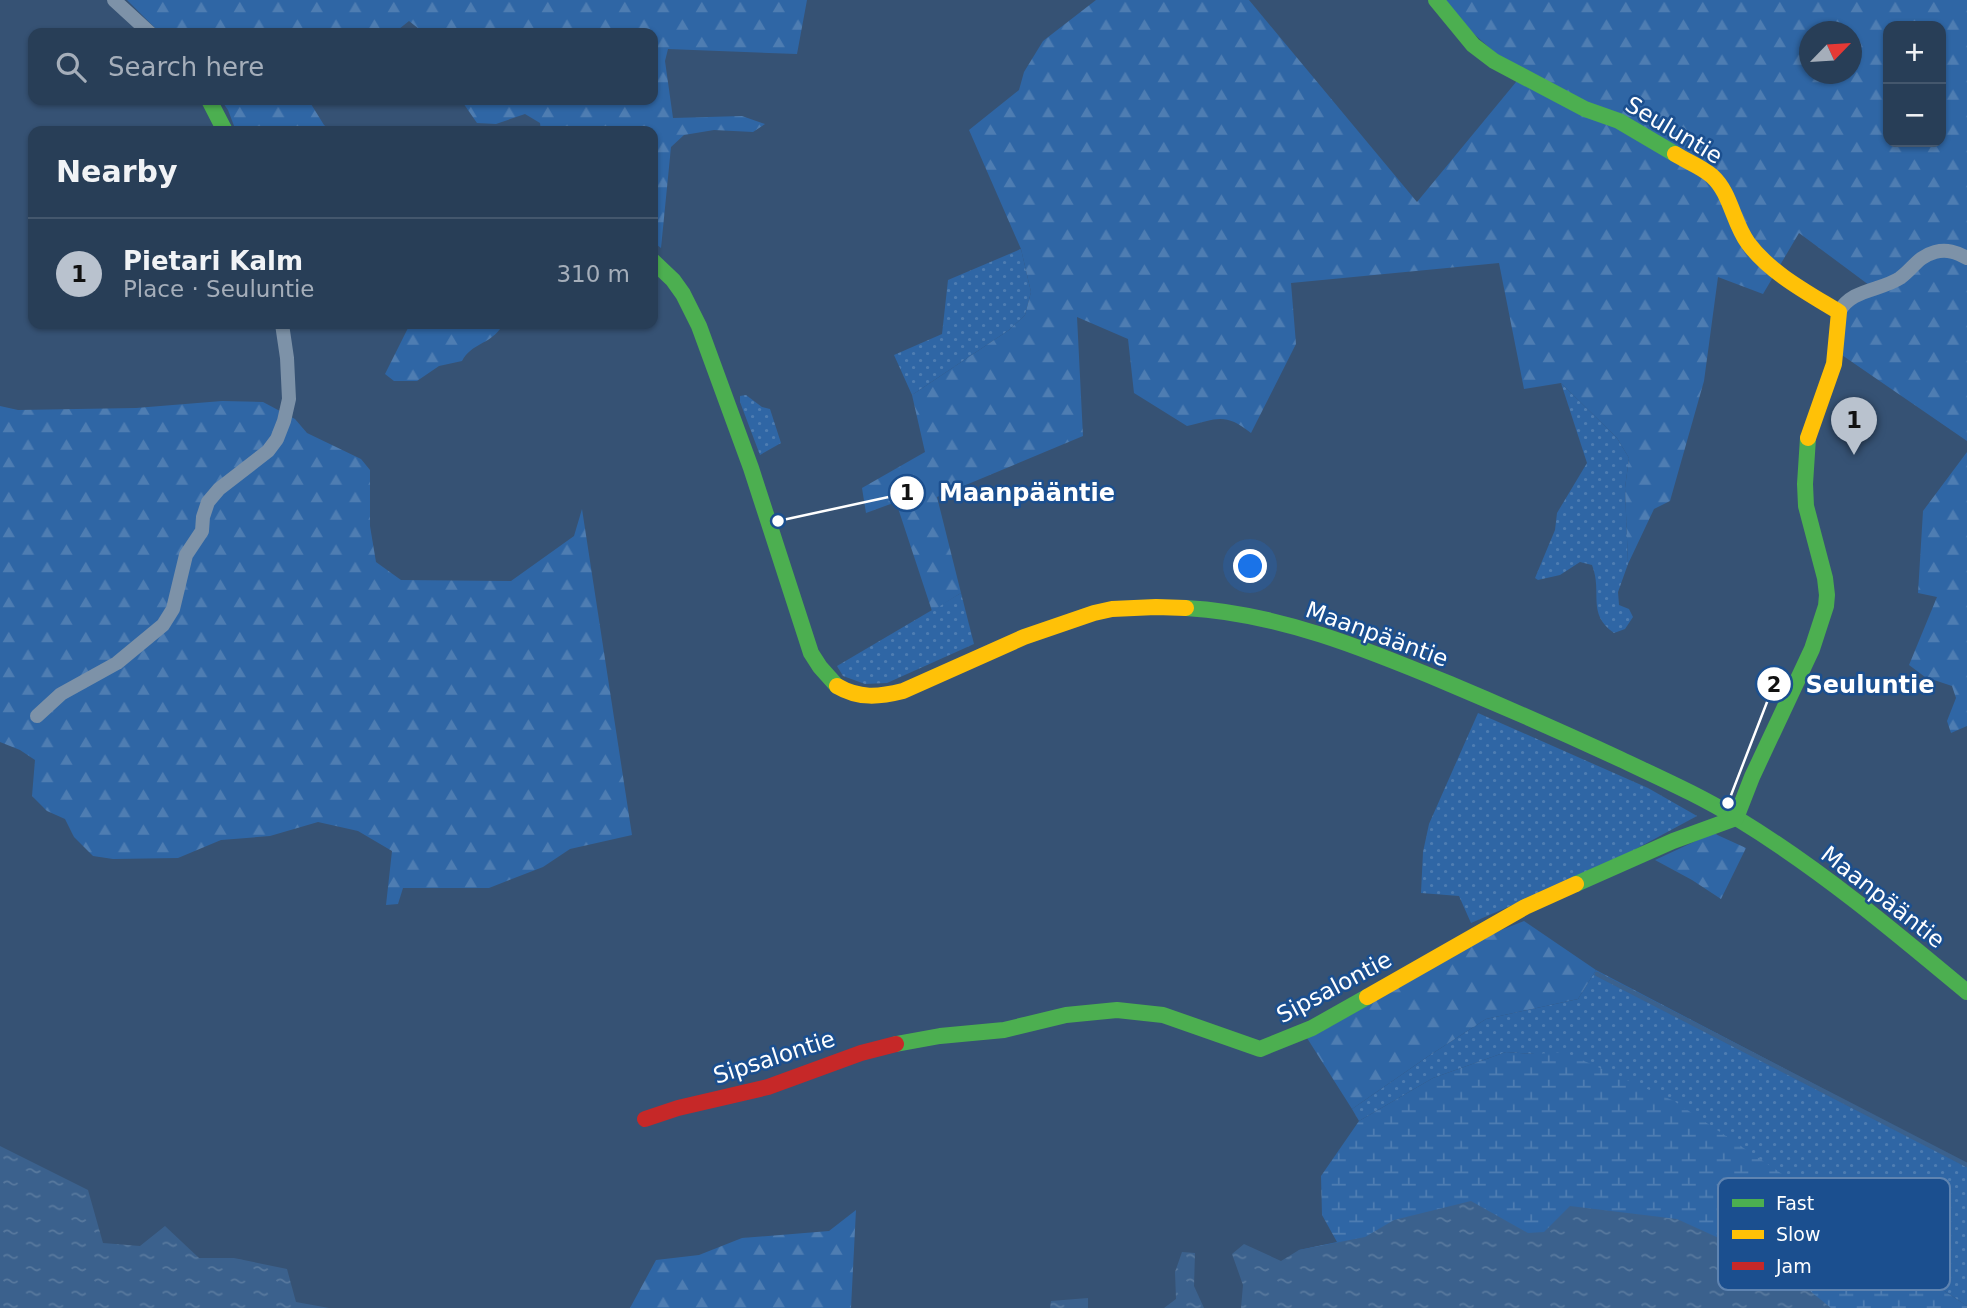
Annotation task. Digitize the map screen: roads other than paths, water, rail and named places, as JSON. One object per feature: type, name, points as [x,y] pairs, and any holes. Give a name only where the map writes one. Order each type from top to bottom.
[{"type":"street","points":[[114,0],[144,28]]},
{"type":"street","name":"Seuluntie","points":[[1436,0],[1473,45],[1494,61],[1585,109],[1619,121],[1712,176],[1729,200],[1749,244],[1811,296],[1839,312]]},
{"type":"street","points":[[212,105],[222,126]]},
{"type":"street","points":[[1736,818],[1752,777],[1812,649],[1826,607],[1825,578],[1806,506],[1804,484],[1808,435],[1834,364],[1839,312],[1848,300],[1901,277],[1929,254],[1946,250],[1967,258]]},
{"type":"street","name":"Maanpääntie","points":[[658,266],[678,287],[699,326],[751,468],[808,644],[822,671],[842,689],[866,698],[887,696],[1026,636],[1112,609],[1168,607],[1209,611],[1247,617],[1335,639],[1401,663],[1537,720],[1704,799],[1851,897],[1967,992]]},
{"type":"street","points":[[37,716],[61,694],[117,663],[163,625],[173,609],[186,555],[202,531],[208,502],[219,489],[268,451],[277,439],[289,399],[283,329]]},
{"type":"street","name":"Sipsalontie","points":[[645,1119],[678,1108],[768,1087],[861,1053],[901,1043],[1004,1030],[1066,1015],[1116,1010],[1163,1015],[1260,1048],[1312,1028],[1525,907],[1673,841],[1736,818]]},
{"type":"water","points":[[0,1146],[88,1190],[103,1243],[140,1246],[165,1226],[199,1258],[234,1258],[287,1269],[296,1302],[329,1308],[0,1308]]},
{"type":"water","points":[[1471,1201],[1528,1233],[1544,1232],[1570,1206],[1677,1219],[1718,1238],[1718,1290],[1809,1290],[1831,1308],[1241,1308],[1243,1285],[1232,1254],[1244,1244],[1281,1261],[1299,1250],[1365,1237],[1394,1220]]},
{"type":"water","points":[[1182,1252],[1195,1253],[1194,1286],[1204,1308],[1164,1308],[1176,1299],[1175,1272]]},
{"type":"water","points":[[1088,1298],[1088,1308],[1050,1308],[1051,1301]]},
{"type":"waterway","points":[[1597,974],[1967,1165]]},
{"type":"place","name":"Pietari Kalm","points":[[1854,455]]},
{"type":"place","name":"Maanpääntie","points":[[778,521]]},
{"type":"place","name":"Seuluntie","points":[[1728,803]]}]
